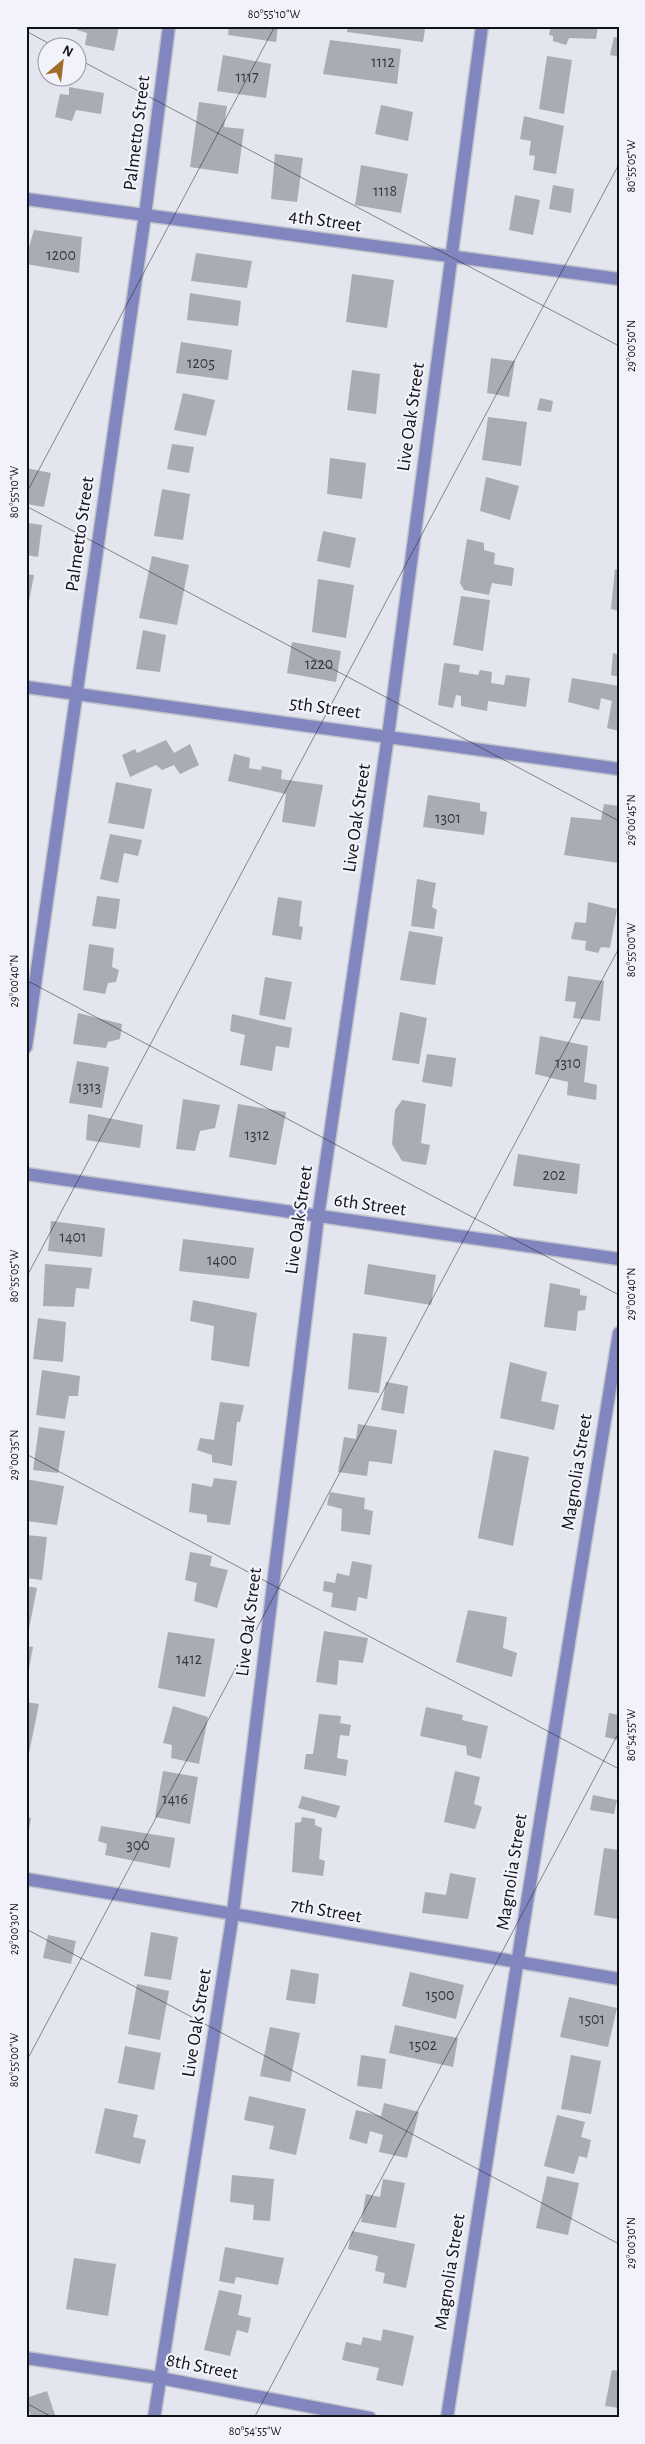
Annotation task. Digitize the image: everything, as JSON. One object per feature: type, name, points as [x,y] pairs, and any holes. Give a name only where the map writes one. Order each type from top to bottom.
[{"type":"street","name":"Palmetto Street","points":[[26,1047],[145,215],[169,26]]},
{"type":"street","name":"Live Oak Street","points":[[154,2418],[233,1913],[318,1217],[388,736],[482,26]]},
{"type":"street","name":"4th Street","points":[[26,199],[450,258],[619,279]]},
{"type":"street","name":"5th Street","points":[[26,687],[619,769]]},
{"type":"street","name":"6th Street","points":[[26,1174],[619,1259]]},
{"type":"street","name":"Magnolia Street","points":[[447,2418],[517,1963],[619,1333]]},
{"type":"street","name":"7th Street","points":[[26,1879],[619,1979]]},
{"type":"street","name":"8th Street","points":[[26,2358],[160,2378],[370,2418]]},
{"type":"building","points":[[78,26],[119,26],[114,51],[88,46],[87,33],[77,30]]},
{"type":"building","points":[[229,26],[278,26],[276,42],[228,35]]},
{"type":"building","points":[[348,26],[429,26],[429,29],[425,29],[423,42],[347,32]]},
{"type":"building","points":[[551,26],[598,26],[596,39],[569,38],[566,45],[553,41],[553,36],[549,35]]},
{"type":"building","points":[[614,37],[619,38],[619,57],[610,55]]},
{"type":"building","points":[[330,40],[401,49],[397,84],[323,74]]},
{"type":"building","points":[[223,55],[271,64],[266,98],[217,91]]},
{"type":"building","points":[[547,56],[572,60],[564,114],[539,109]]},
{"type":"building","points":[[69,88],[104,93],[101,114],[76,110],[72,121],[55,117],[60,94],[69,95]]},
{"type":"building","points":[[199,102],[227,106],[224,127],[244,129],[238,174],[190,167]]},
{"type":"building","points":[[381,105],[413,112],[408,141],[375,134]]},
{"type":"building","points":[[524,116],[564,126],[556,174],[533,170],[535,156],[529,155],[531,141],[520,139]]},
{"type":"building","points":[[275,154],[303,158],[297,202],[271,199]]},
{"type":"building","points":[[361,165],[408,174],[401,213],[355,205]]},
{"type":"building","points":[[553,185],[574,189],[571,213],[549,209]]},
{"type":"building","points":[[515,195],[540,200],[533,235],[509,230]]},
{"type":"building","points":[[34,230],[82,237],[79,273],[26,264],[26,246],[29,247]]},
{"type":"building","points":[[196,253],[252,261],[247,288],[191,281]]},
{"type":"building","points":[[352,274],[394,280],[387,328],[346,322]]},
{"type":"building","points":[[190,293],[241,301],[238,326],[187,320]]},
{"type":"building","points":[[181,342],[232,350],[228,380],[176,373]]},
{"type":"building","points":[[491,358],[515,361],[509,397],[487,393]]},
{"type":"building","points":[[352,370],[380,374],[376,414],[347,410]]},
{"type":"building","points":[[183,393],[215,400],[206,436],[174,430]]},
{"type":"building","points":[[540,398],[553,401],[551,412],[537,410]]},
{"type":"building","points":[[488,417],[527,422],[521,466],[482,460]]},
{"type":"building","points":[[172,444],[194,447],[189,473],[167,469]]},
{"type":"building","points":[[330,458],[366,463],[362,499],[327,494]]},
{"type":"building","points":[[26,468],[51,473],[44,507],[26,504]]},
{"type":"building","points":[[486,477],[519,486],[510,520],[480,511]]},
{"type":"building","points":[[162,489],[190,494],[183,540],[154,536]]},
{"type":"building","points":[[28,523],[42,525],[38,557],[26,555]]},
{"type":"building","points":[[323,531],[356,538],[350,568],[317,561]]},
{"type":"building","points":[[467,539],[484,543],[484,550],[495,553],[494,564],[514,568],[512,586],[492,583],[489,595],[464,590],[460,583]]},
{"type":"building","points":[[152,556],[189,565],[177,625],[139,618]]},
{"type":"building","points":[[615,569],[619,570],[619,611],[611,609]]},
{"type":"building","points":[[26,574],[34,575],[28,607],[26,607]]},
{"type":"building","points":[[318,579],[354,585],[346,638],[312,632]]},
{"type":"building","points":[[461,596],[490,600],[483,651],[453,645]]},
{"type":"building","points":[[143,630],[166,635],[160,672],[136,669]]},
{"type":"building","points":[[292,642],[341,651],[336,682],[287,673]]},
{"type":"building","points":[[613,653],[619,655],[619,677],[611,675]]},
{"type":"building","points":[[444,663],[460,665],[459,672],[478,675],[480,670],[492,672],[491,683],[504,685],[506,675],[530,678],[526,707],[488,701],[487,711],[461,706],[461,696],[456,695],[453,708],[438,705]]},
{"type":"building","points":[[572,678],[619,686],[619,731],[607,728],[612,701],[601,698],[599,710],[568,702]]},
{"type":"building","points":[[166,740],[174,753],[190,744],[199,765],[180,774],[174,765],[162,770],[156,765],[130,777],[122,755],[135,749],[137,753]]},
{"type":"building","points":[[234,754],[250,758],[249,768],[261,770],[262,766],[282,770],[281,779],[323,785],[315,827],[282,822],[286,794],[228,781]]},
{"type":"building","points":[[116,782],[152,789],[144,829],[108,823]]},
{"type":"building","points":[[428,795],[480,803],[480,811],[487,812],[484,835],[423,827]]},
{"type":"building","points":[[604,804],[619,806],[619,863],[564,855],[571,817],[601,820]]},
{"type":"building","points":[[110,834],[142,840],[138,856],[124,853],[118,883],[100,879]]},
{"type":"building","points":[[417,879],[436,883],[432,907],[437,910],[434,929],[411,926]]},
{"type":"building","points":[[97,896],[120,899],[116,929],[92,926]]},
{"type":"building","points":[[278,897],[302,901],[299,926],[303,927],[301,940],[272,935]]},
{"type":"building","points":[[588,902],[617,909],[610,948],[601,947],[598,953],[585,950],[586,941],[571,939],[575,922],[586,923]]},
{"type":"building","points":[[409,931],[443,937],[435,985],[400,980]]},
{"type":"building","points":[[89,944],[114,948],[112,967],[119,970],[116,982],[108,983],[105,994],[83,990]]},
{"type":"building","points":[[568,976],[604,981],[600,1021],[573,1018],[576,1002],[565,1001]]},
{"type":"building","points":[[265,977],[292,982],[285,1020],[259,1015]]},
{"type":"building","points":[[400,1012],[427,1018],[419,1064],[392,1060]]},
{"type":"building","points":[[78,1013],[122,1024],[120,1039],[108,1042],[106,1048],[73,1044]]},
{"type":"building","points":[[232,1014],[292,1028],[289,1048],[276,1046],[272,1071],[240,1065],[245,1035],[230,1031]]},
{"type":"building","points":[[540,1036],[588,1046],[584,1082],[597,1085],[596,1100],[567,1095],[568,1082],[535,1074]]},
{"type":"building","points":[[427,1054],[456,1058],[452,1087],[422,1082]]},
{"type":"building","points":[[77,1061],[109,1067],[102,1108],[69,1103]]},
{"type":"building","points":[[183,1099],[220,1105],[215,1128],[200,1131],[195,1151],[176,1149]]},
{"type":"building","points":[[402,1100],[426,1104],[421,1143],[430,1145],[426,1165],[402,1161],[392,1144],[395,1110]]},
{"type":"building","points":[[238,1104],[286,1112],[276,1165],[229,1157]]},
{"type":"building","points":[[88,1114],[143,1125],[140,1148],[86,1140]]},
{"type":"building","points":[[518,1154],[580,1164],[577,1194],[513,1186]]},
{"type":"building","points":[[51,1221],[105,1228],[102,1257],[48,1251]]},
{"type":"building","points":[[183,1239],[254,1248],[249,1279],[179,1271]]},
{"type":"building","points":[[45,1264],[92,1268],[89,1289],[76,1288],[74,1307],[43,1306]]},
{"type":"building","points":[[368,1264],[436,1275],[431,1305],[364,1294]]},
{"type":"building","points":[[550,1283],[580,1289],[580,1295],[587,1296],[585,1310],[578,1311],[576,1331],[544,1327]]},
{"type":"building","points":[[193,1300],[257,1313],[249,1367],[211,1360],[214,1326],[190,1321]]},
{"type":"building","points":[[38,1318],[66,1322],[63,1362],[33,1359]]},
{"type":"building","points":[[353,1333],[387,1337],[379,1393],[348,1389]]},
{"type":"building","points":[[510,1362],[547,1372],[541,1401],[559,1405],[554,1430],[500,1418]]},
{"type":"building","points":[[42,1370],[80,1376],[78,1396],[69,1396],[65,1419],[36,1415]]},
{"type":"building","points":[[386,1382],[408,1386],[404,1414],[381,1410]]},
{"type":"building","points":[[220,1402],[244,1405],[240,1422],[237,1422],[232,1466],[212,1462],[212,1455],[197,1450],[200,1438],[214,1440]]},
{"type":"building","points":[[358,1424],[397,1430],[392,1464],[369,1461],[367,1476],[338,1472],[344,1437],[356,1439]]},
{"type":"building","points":[[39,1427],[65,1431],[58,1473],[33,1470]]},
{"type":"building","points":[[494,1450],[529,1457],[513,1546],[478,1538]]},
{"type":"building","points":[[214,1478],[237,1481],[230,1525],[207,1522],[207,1515],[189,1512],[192,1483],[212,1487]]},
{"type":"building","points":[[26,1479],[64,1486],[57,1525],[26,1521]]},
{"type":"building","points":[[330,1492],[365,1498],[364,1509],[373,1511],[370,1535],[341,1531],[342,1509],[327,1505]]},
{"type":"building","points":[[26,1535],[47,1537],[42,1580],[26,1578]]},
{"type":"building","points":[[190,1552],[212,1556],[210,1566],[228,1570],[217,1608],[194,1601],[197,1583],[185,1580]]},
{"type":"building","points":[[352,1561],[372,1565],[367,1599],[358,1597],[356,1611],[331,1607],[333,1593],[323,1591],[324,1581],[335,1583],[337,1573],[349,1576]]},
{"type":"building","points":[[26,1586],[37,1588],[28,1634],[26,1634]]},
{"type":"building","points":[[468,1610],[507,1617],[503,1648],[517,1653],[512,1677],[456,1662]]},
{"type":"building","points":[[324,1631],[368,1638],[363,1663],[339,1660],[337,1685],[316,1682]]},
{"type":"building","points":[[168,1632],[215,1639],[205,1697],[158,1688]]},
{"type":"building","points":[[26,1646],[33,1647],[27,1679],[26,1678]]},
{"type":"building","points":[[26,1702],[39,1704],[29,1753],[26,1753]]},
{"type":"building","points":[[173,1706],[208,1717],[199,1764],[171,1758],[172,1745],[163,1743]]},
{"type":"building","points":[[426,1707],[463,1715],[462,1720],[488,1726],[481,1759],[467,1755],[466,1746],[420,1736]]},
{"type":"building","points":[[609,1713],[619,1715],[619,1740],[605,1737]]},
{"type":"building","points":[[319,1714],[341,1716],[340,1723],[351,1725],[349,1736],[340,1735],[337,1758],[348,1760],[346,1776],[304,1769],[306,1754],[313,1754]]},
{"type":"building","points":[[163,1771],[198,1777],[190,1824],[155,1817]]},
{"type":"building","points":[[455,1771],[480,1777],[474,1804],[482,1807],[475,1829],[444,1822]]},
{"type":"building","points":[[593,1795],[617,1800],[614,1814],[590,1810]]},
{"type":"building","points":[[302,1796],[340,1806],[336,1818],[298,1808]]},
{"type":"building","points":[[26,1817],[31,1818],[28,1835],[26,1835]]},
{"type":"building","points":[[302,1817],[315,1819],[315,1825],[322,1828],[319,1859],[325,1861],[323,1876],[292,1872],[295,1823],[301,1822]]},
{"type":"building","points":[[101,1826],[175,1838],[170,1868],[105,1855],[107,1844],[98,1841]]},
{"type":"building","points":[[604,1848],[619,1850],[617,1919],[594,1915]]},
{"type":"building","points":[[450,1873],[476,1878],[468,1919],[422,1913],[425,1892],[446,1895]]},
{"type":"building","points":[[151,1932],[178,1937],[171,1980],[144,1976]]},
{"type":"building","points":[[48,1935],[76,1941],[71,1964],[43,1958]]},
{"type":"building","points":[[291,1969],[319,1974],[315,2004],[286,2000]]},
{"type":"building","points":[[410,1972],[464,1985],[456,2019],[402,2006]]},
{"type":"building","points":[[137,1984],[169,1991],[160,2040],[128,2034]]},
{"type":"building","points":[[569,1997],[617,2008],[608,2047],[560,2037]]},
{"type":"building","points":[[395,2025],[458,2038],[453,2067],[389,2053]]},
{"type":"building","points":[[270,2027],[300,2033],[290,2082],[260,2076]]},
{"type":"building","points":[[125,2046],[161,2053],[154,2090],[118,2083]]},
{"type":"building","points":[[361,2055],[386,2059],[382,2089],[357,2086]]},
{"type":"building","points":[[571,2055],[601,2061],[591,2114],[561,2109]]},
{"type":"building","points":[[249,2096],[306,2109],[296,2155],[269,2149],[274,2126],[244,2120]]},
{"type":"building","points":[[384,2103],[419,2112],[407,2158],[379,2152],[383,2135],[370,2131],[367,2144],[349,2139],[356,2110],[381,2116]]},
{"type":"building","points":[[105,2108],[138,2115],[133,2137],[146,2140],[140,2164],[95,2153]]},
{"type":"building","points":[[557,2115],[585,2122],[581,2137],[591,2140],[587,2158],[579,2156],[574,2174],[544,2166]]},
{"type":"building","points":[[232,2175],[274,2179],[270,2221],[253,2220],[254,2205],[230,2202]]},
{"type":"building","points":[[547,2176],[579,2183],[568,2235],[536,2228]]},
{"type":"building","points":[[383,2179],[405,2183],[396,2228],[361,2222],[366,2194],[380,2197]]},
{"type":"building","points":[[352,2231],[415,2244],[406,2288],[383,2283],[385,2273],[375,2271],[378,2256],[348,2249]]},
{"type":"building","points":[[225,2247],[284,2258],[278,2285],[236,2277],[234,2284],[219,2281]]},
{"type":"building","points":[[74,2258],[116,2264],[108,2316],[66,2309]]},
{"type":"building","points":[[219,2290],[242,2295],[238,2315],[251,2318],[248,2333],[237,2330],[230,2356],[204,2350]]},
{"type":"building","points":[[383,2329],[414,2336],[403,2386],[376,2380],[379,2368],[342,2360],[346,2342],[361,2345],[363,2337],[381,2341]]},
{"type":"building","points":[[612,2370],[619,2371],[619,2408],[605,2406]]},
{"type":"building","points":[[47,2391],[56,2418],[31,2418],[26,2398]]}]
